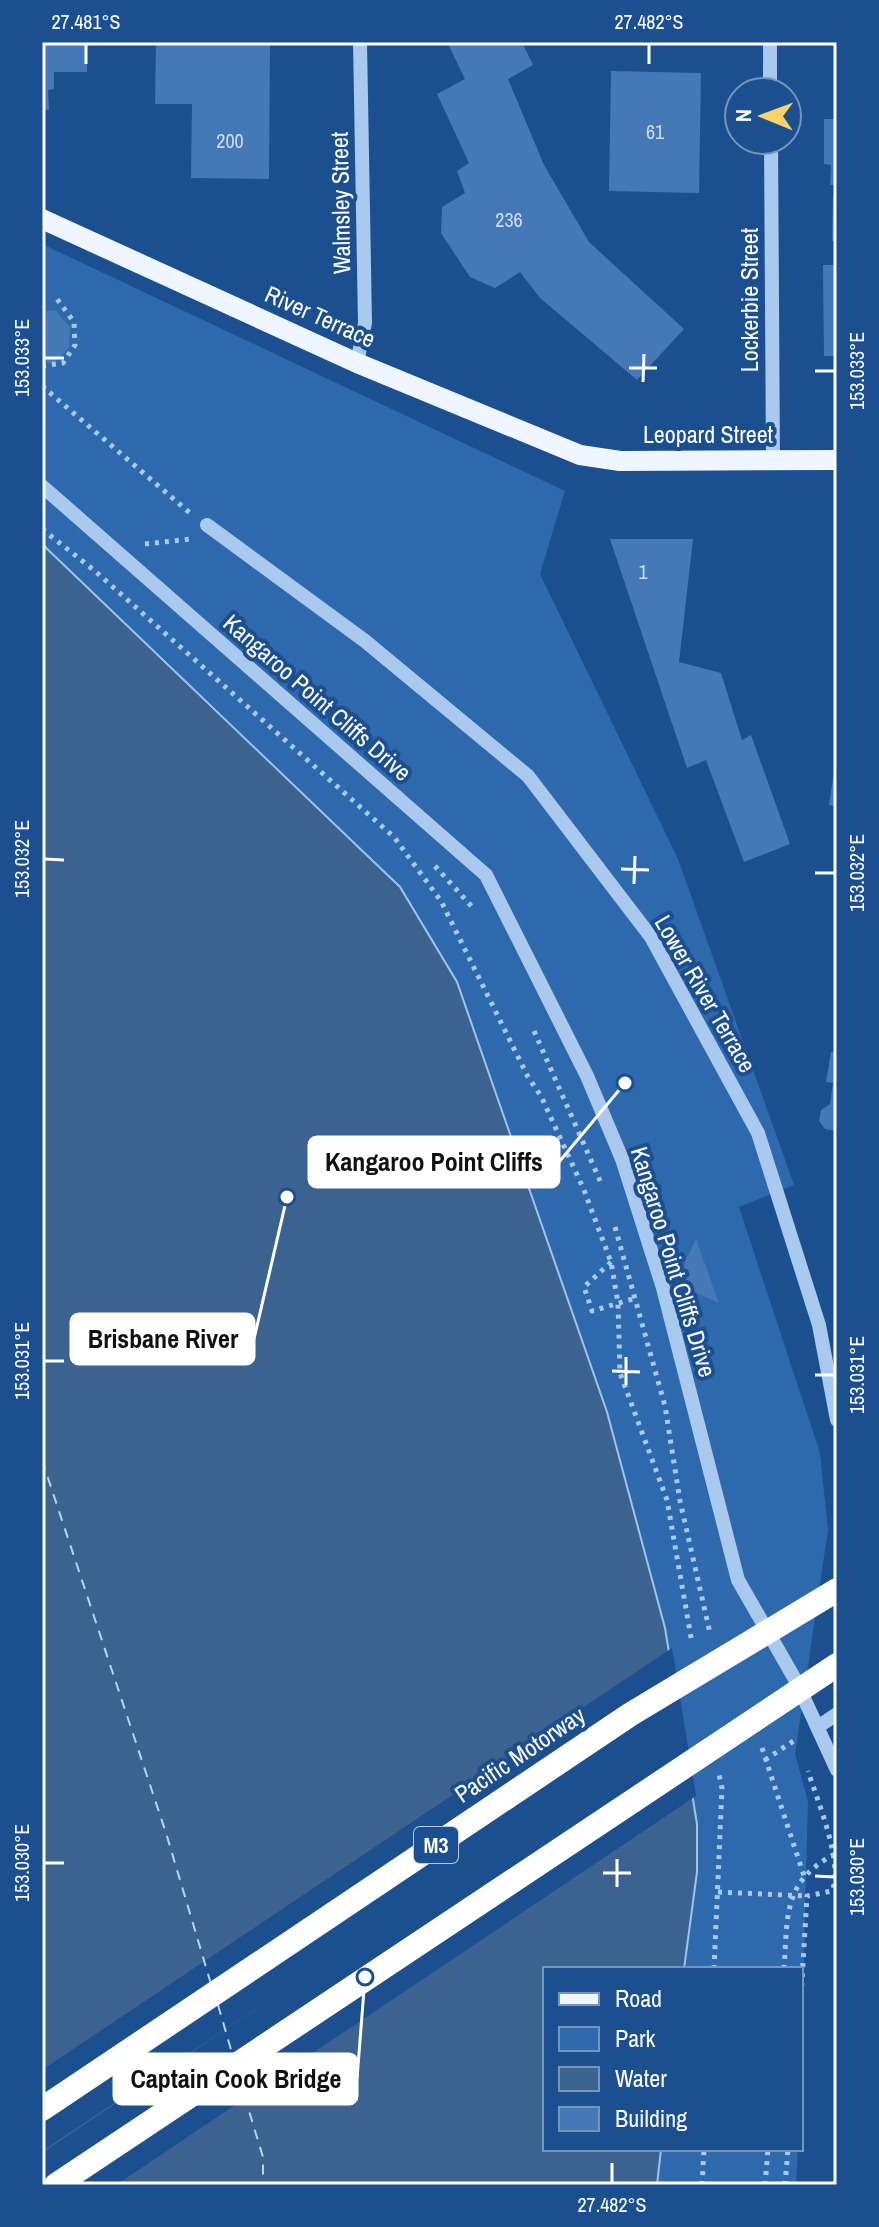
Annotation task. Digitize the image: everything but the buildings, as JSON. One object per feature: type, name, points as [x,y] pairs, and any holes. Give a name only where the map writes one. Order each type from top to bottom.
[{"type":"highway","name":"Pacific Motorway","points":[[42,2109],[631,1714],[837,1590]]},
{"type":"highway","points":[[56,2185],[837,1665]]},
{"type":"main road","name":"River Terrace","points":[[42,219],[357,363],[580,455]]},
{"type":"main road","name":"Leopard Street","points":[[580,455],[620,461],[837,460]]},
{"type":"street","name":"Walmsley Street","points":[[357,363],[365,323],[360,42]]},
{"type":"street","points":[[770,42],[770,76]]},
{"type":"street","name":"Lockerbie Street","points":[[771,156],[773,461]]},
{"type":"street","name":"Kangaroo Point Cliffs Drive","points":[[42,486],[486,875],[587,1076],[622,1159],[670,1315],[738,1580],[819,1726]]},
{"type":"street","name":"Lower River Terrace","points":[[207,525],[365,641],[528,776],[651,937],[758,1133],[819,1325],[837,1420]]},
{"type":"street","points":[[837,1714],[819,1726],[837,1770]]},
{"type":"path","points":[[42,366],[63,363],[75,345],[74,322],[57,299]]},
{"type":"path","points":[[42,386],[207,525]]},
{"type":"path","points":[[42,529],[95,571],[394,837],[441,901],[468,950],[584,1190],[611,1262],[618,1303],[620,1373],[667,1500],[695,1659]]},
{"type":"path","points":[[112,547],[220,536]]},
{"type":"path","points":[[424,854],[484,920]]},
{"type":"path","points":[[533,1027],[603,1187]]},
{"type":"path","points":[[611,1215],[665,1406],[680,1501],[715,1645]]},
{"type":"path","points":[[611,1262],[584,1287],[592,1311],[618,1303]]},
{"type":"path","points":[[756,1736],[804,1876]]},
{"type":"path","points":[[765,1760],[795,1740],[803,1754]]},
{"type":"path","points":[[714,1967],[722,1788],[716,1759]]},
{"type":"path","points":[[718,1892],[791,1897],[832,1891],[836,1881],[834,1854],[807,1769]]},
{"type":"path","points":[[784,1967],[791,1897],[804,1876],[834,1854]]},
{"type":"path","points":[[803,1967],[807,1896]]},
{"type":"path","points":[[702,2185],[704,2151]]},
{"type":"path","points":[[765,2185],[768,2151]]},
{"type":"path","points":[[785,2185],[788,2151]]},
{"type":"green space","points":[[42,244],[565,491],[540,574],[678,859],[794,1185],[739,1207],[820,1453],[828,1530],[795,1754],[808,1801],[803,1996],[803,1967],[684,1967],[697,1872],[697,1824],[400,887],[42,544]]},
{"type":"green space","points":[[661,2151],[798,2151],[796,2185],[657,2185]]},
{"type":"water","points":[[42,544],[400,887],[457,982],[607,1412],[665,1628],[697,1824],[697,1872],[684,1967],[543,1967],[543,2151],[661,2151],[657,2185],[42,2185]]},
{"type":"pier","points":[[672,1648],[696,1796],[116,2185],[42,2185],[42,2153],[299,1980],[42,2151],[42,2070]]},
{"type":"ferry route","points":[[42,1460],[166,1833],[211,1984]]},
{"type":"ferry route","points":[[218,2005],[232,2053]]},
{"type":"ferry route","points":[[239,2078],[263,2157],[263,2185]]},
{"type":"place","name":"Kangaroo Point Cliffs","points":[[625,1083]]},
{"type":"place","name":"Brisbane River","points":[[287,1197]]},
{"type":"place","name":"Captain Cook Bridge","points":[[365,1977]]}]
